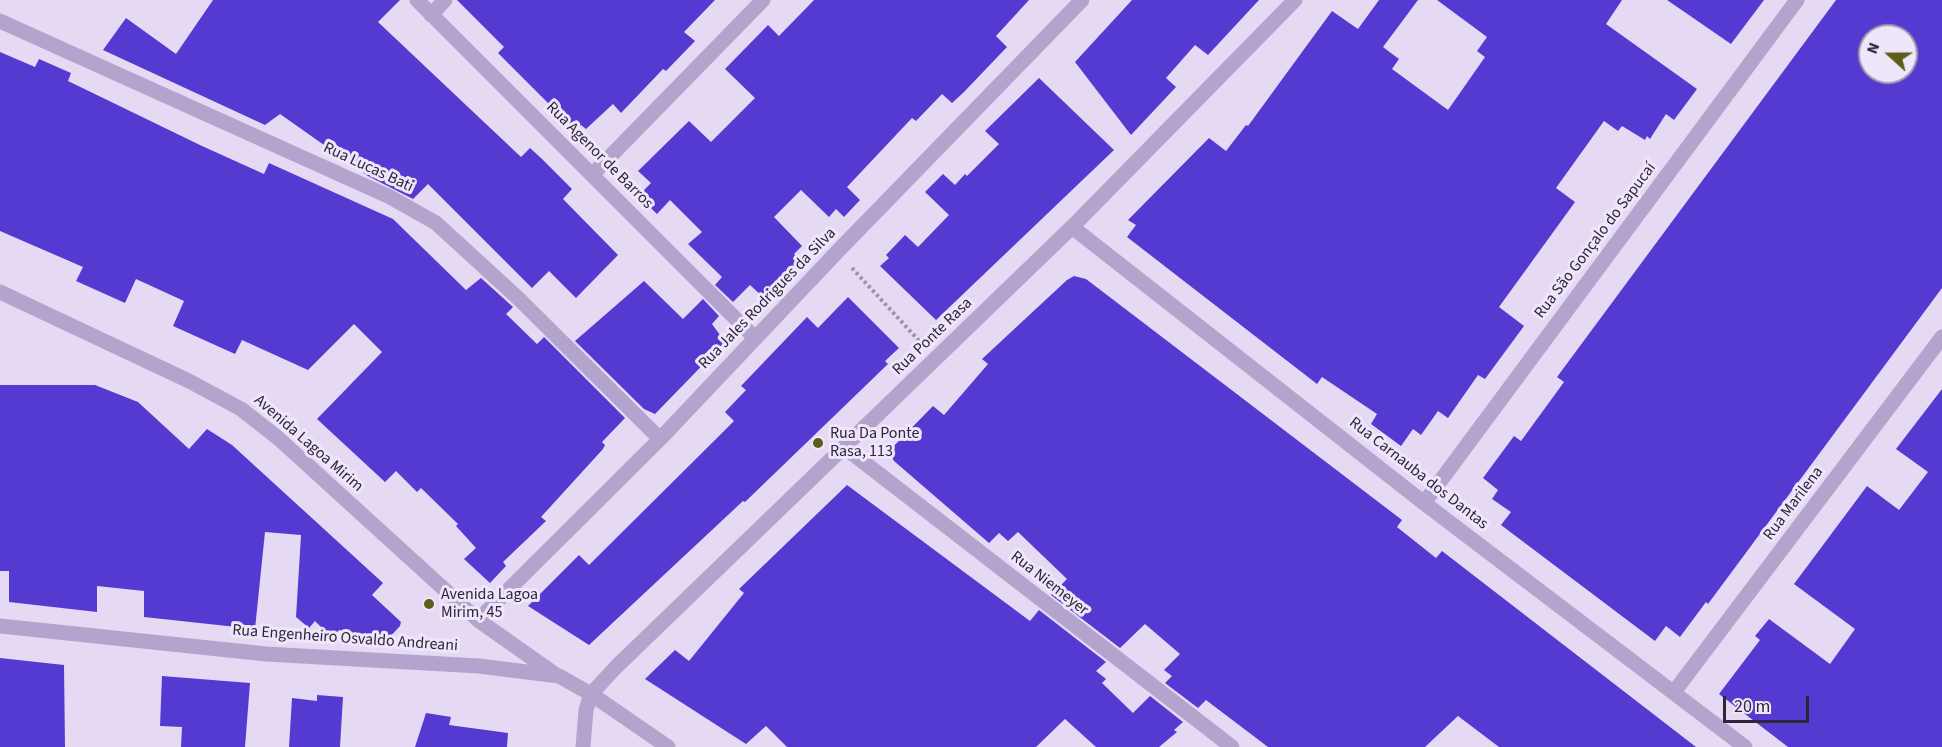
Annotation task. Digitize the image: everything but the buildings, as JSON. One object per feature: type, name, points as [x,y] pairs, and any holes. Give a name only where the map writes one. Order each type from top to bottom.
[{"type":"street","name":"Rua Agenor de Barros","points":[[417,0],[755,338]]},
{"type":"street","points":[[431,15],[445,0]]},
{"type":"street","points":[[592,175],[763,0]]},
{"type":"street","name":"Rua Jales Rodrigues da Silva","points":[[478,620],[660,439],[837,252],[1082,0]]},
{"type":"street","name":"Rua Ponte Rasa","points":[[591,694],[635,647],[1072,227],[1295,0]]},
{"type":"street","name":"Rua São Gonçalo do Sapucaí","points":[[1424,503],[1797,0]]},
{"type":"street","name":"Rua Lucas Bati","points":[[0,21],[390,197],[436,224],[519,299],[660,439]]},
{"type":"street","name":"Rua Carnauba dos Dantas","points":[[1072,227],[1424,503],[1745,747]]},
{"type":"street","name":"Avenida Lagoa Mirim","points":[[0,292],[189,381],[241,410],[278,438],[478,620],[559,676]]},
{"type":"street","name":"Rua Marilena","points":[[1674,692],[1942,337]]},
{"type":"street","name":"Rua Niemeyer","points":[[844,447],[1232,747]]},
{"type":"street","name":"Rua Engenheiro Osvaldo Andreani","points":[[0,626],[266,654],[479,666],[559,676],[591,694],[668,747]]},
{"type":"street","points":[[584,747],[585,716],[591,694]]},
{"type":"path","points":[[837,252],[937,359]]},
{"type":"place","name":"Rua Da Ponte Rasa, 113","points":[[818,443]]},
{"type":"place","name":"Avenida Lagoa Mirim, 45","points":[[429,604]]}]
